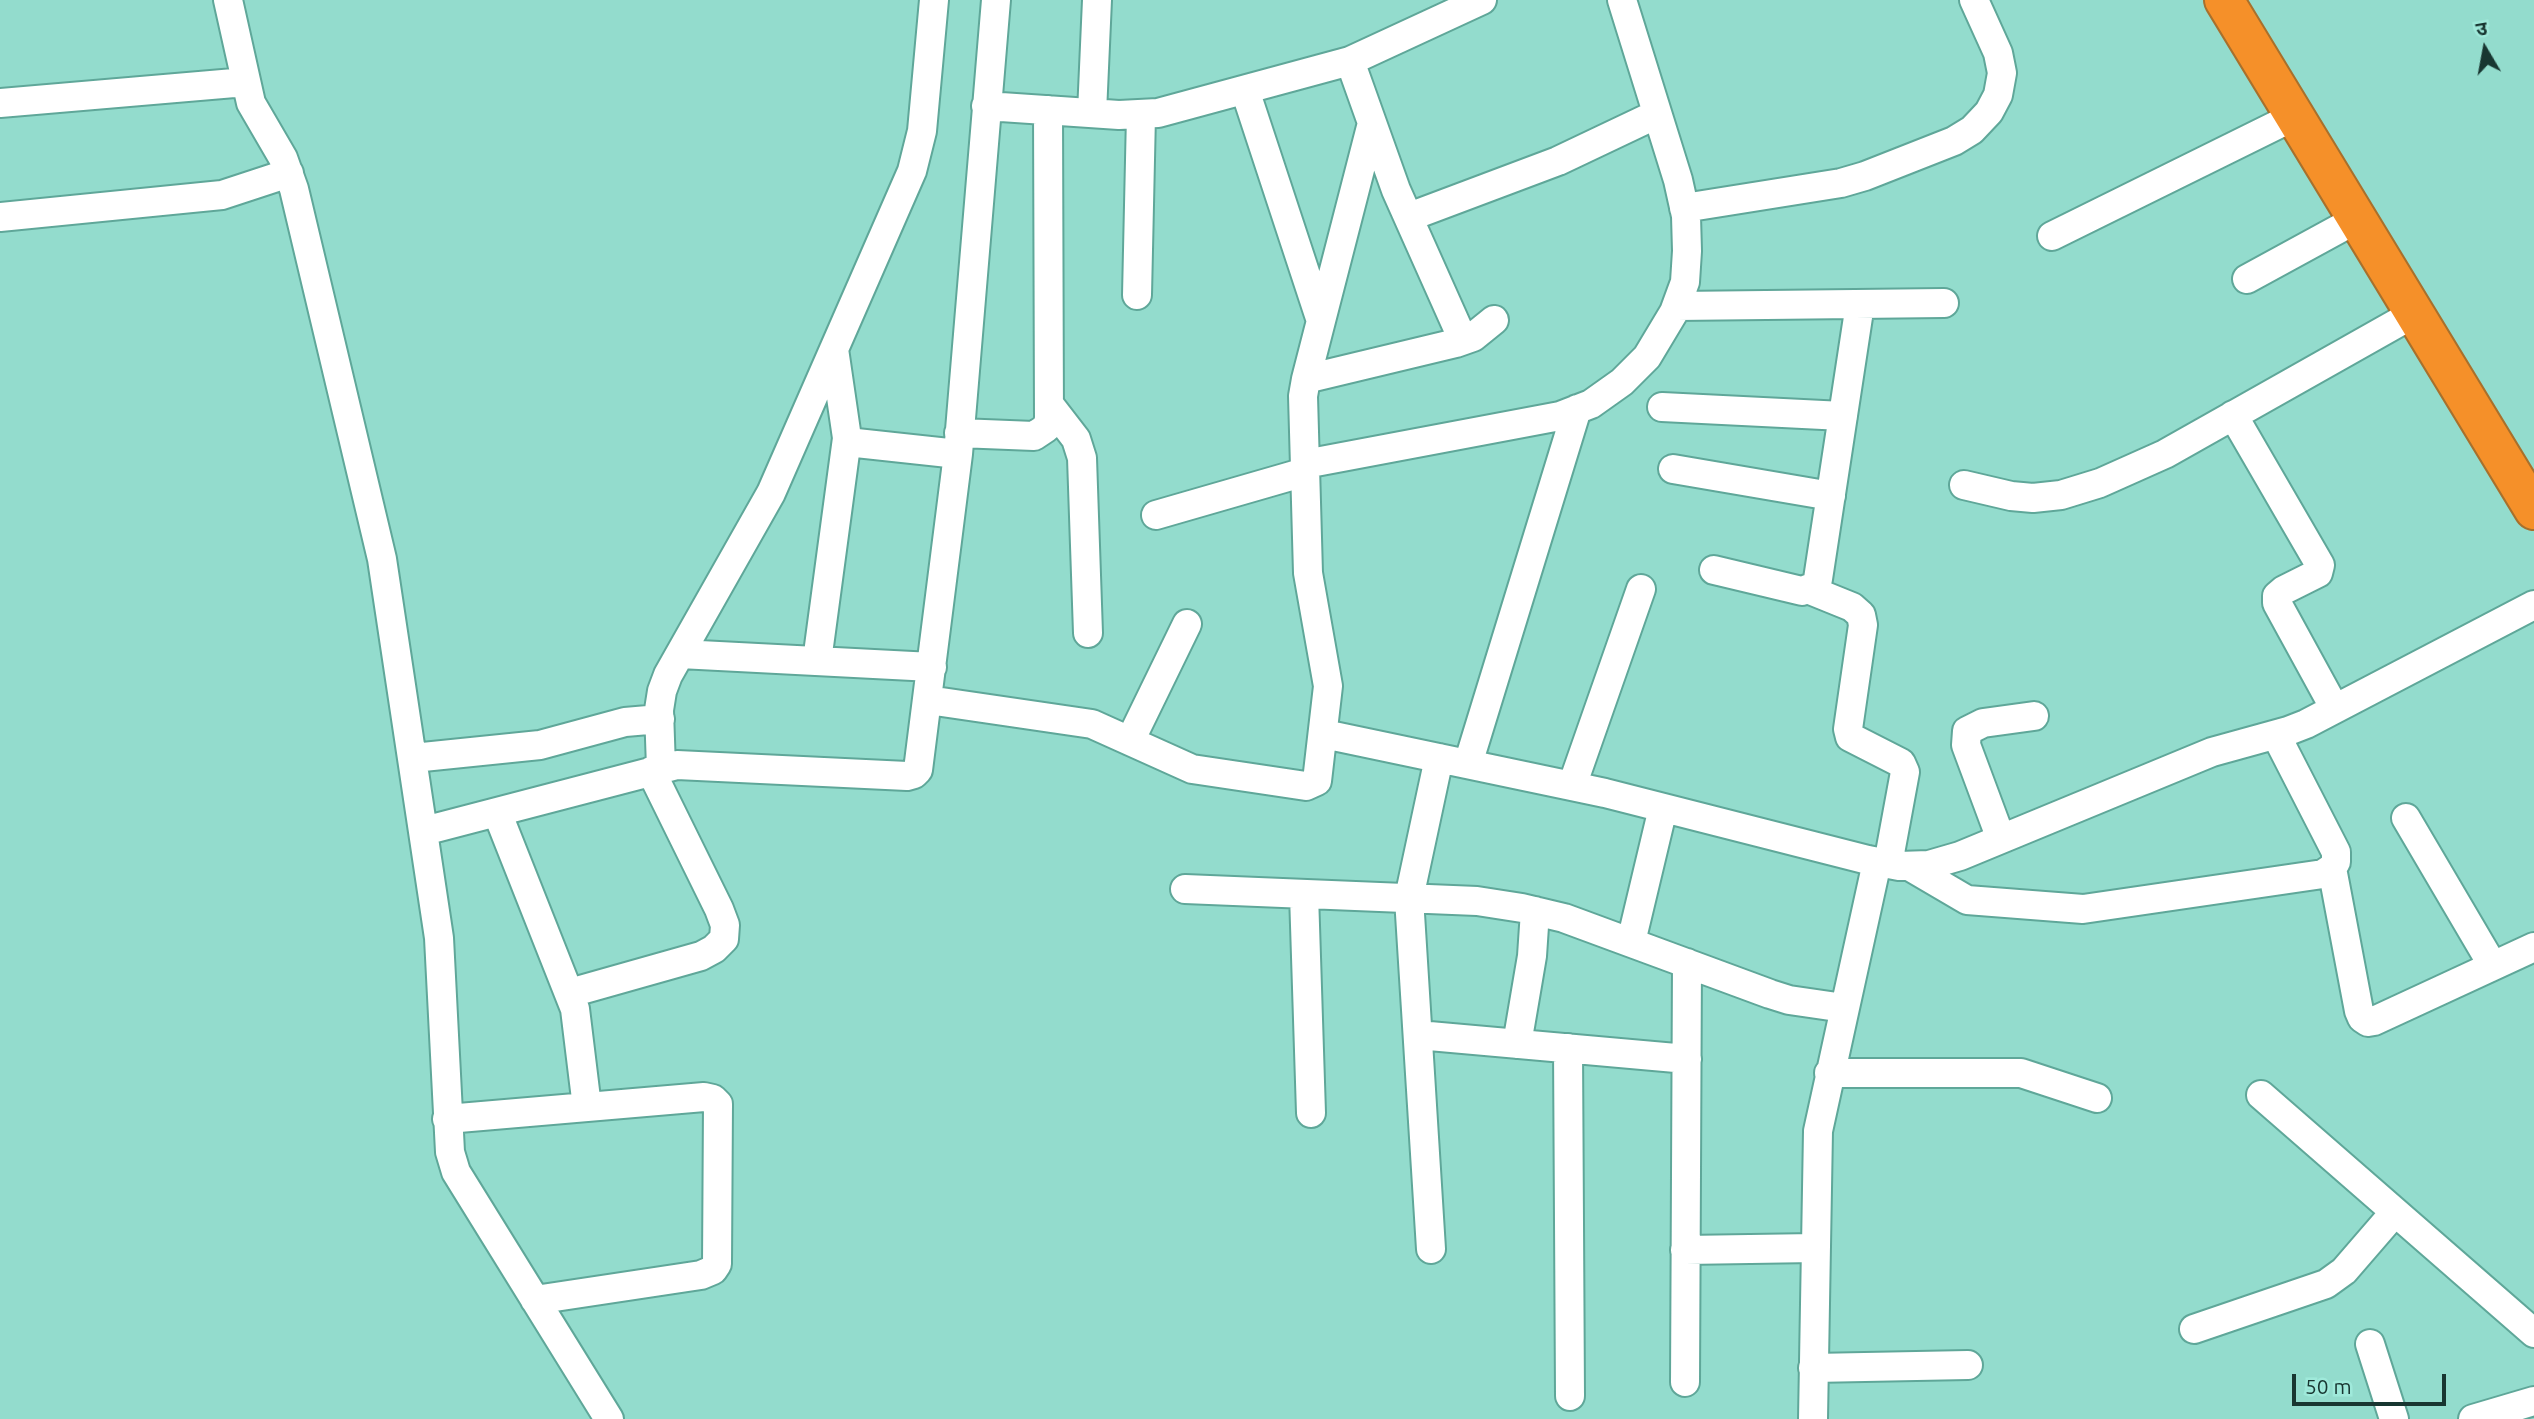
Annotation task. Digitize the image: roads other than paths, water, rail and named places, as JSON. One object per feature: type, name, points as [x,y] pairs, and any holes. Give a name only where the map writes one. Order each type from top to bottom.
[{"type":"highway","points":[[2224,0],[2534,510]]},
{"type":"highway","points":[[2255,0],[2534,464]]},
{"type":"street","points":[[228,0],[251,103],[289,173],[382,559],[439,938],[450,1152],[456,1172],[609,1419]]},
{"type":"street","points":[[570,993],[701,956],[724,939],[725,925],[719,909],[656,769],[662,691],[771,493],[918,152],[933,0]]},
{"type":"street","points":[[424,831],[656,769],[693,765],[907,776],[914,774],[920,764],[959,444],[996,0]]},
{"type":"street","points":[[1092,113],[1097,0]]},
{"type":"street","points":[[986,106],[1141,115],[1158,113],[1350,61],[1482,0]]},
{"type":"street","points":[[1156,515],[1305,468],[1560,416],[1591,404],[1622,382],[1647,357],[1677,306],[1685,282],[1687,251],[1684,208],[1678,180],[1622,0]]},
{"type":"street","points":[[1684,208],[1840,183],[1954,141],[1972,130],[1989,111],[1998,95],[2002,73],[1998,53],[1974,0]]},
{"type":"street","points":[[1350,61],[1396,190],[1463,340]]},
{"type":"street","points":[[0,103],[246,82]]},
{"type":"street","points":[[1245,90],[1321,321]]},
{"type":"street","points":[[846,442],[959,444],[1034,436],[1046,428],[1049,404],[1048,110]]},
{"type":"street","points":[[1409,217],[1558,161],[1657,114]]},
{"type":"street","points":[[1137,295],[1141,115]]},
{"type":"street","points":[[2052,236],[2295,116]]},
{"type":"street","points":[[928,700],[1092,724],[1192,769],[1306,786],[1317,781],[1328,686],[1308,573],[1303,396],[1372,123]]},
{"type":"street","points":[[0,217],[222,195],[289,173]]},
{"type":"street","points":[[2247,279],[2357,219]]},
{"type":"street","points":[[1677,306],[1944,303]]},
{"type":"street","points":[[1810,590],[1818,579],[1860,304]]},
{"type":"street","points":[[1964,485],[2011,496],[2034,498],[2061,495],[2100,482],[2165,454],[2415,313]]},
{"type":"street","points":[[1306,379],[1473,337],[1494,320]]},
{"type":"street","points":[[817,661],[847,428],[834,349]]},
{"type":"street","points":[[1049,404],[1076,439],[1080,449],[1088,633]]},
{"type":"street","points":[[1662,407],[1843,416]]},
{"type":"street","points":[[1468,764],[1577,409]]},
{"type":"street","points":[[2233,415],[2320,565],[2318,573],[2277,596],[2277,603],[2335,709]]},
{"type":"street","points":[[1673,469],[1831,496]]},
{"type":"street","points":[[1714,570],[1802,591],[1810,590],[1852,607],[1861,615],[1863,625],[1850,737],[1901,763],[1905,772],[1891,864],[1844,1008],[1818,1131],[1813,1419]]},
{"type":"street","points":[[1572,786],[1641,589]]},
{"type":"street","points":[[1891,864],[1929,865],[1960,856],[2211,752],[2306,724],[2534,605]]},
{"type":"street","points":[[1130,741],[1187,624]]},
{"type":"street","points":[[680,654],[932,667]]},
{"type":"street","points":[[2001,839],[1966,745],[1967,731],[1983,723],[2034,716]]},
{"type":"street","points":[[413,758],[540,745],[625,722],[660,719]]},
{"type":"street","points":[[1324,734],[1572,786],[1891,864],[1966,900],[2083,909],[2323,874],[2332,869],[2336,862],[2336,852],[2276,735]]},
{"type":"street","points":[[1431,1249],[1409,898],[1439,758]]},
{"type":"street","points":[[1631,942],[1663,808]]},
{"type":"street","points":[[497,812],[570,993],[578,1023],[587,1107]]},
{"type":"street","points":[[2406,818],[2493,966]]},
{"type":"street","points":[[2332,869],[2362,1018],[2368,1022],[2534,947]]},
{"type":"street","points":[[1185,889],[1477,901],[1535,911],[1564,918],[1789,1000],[1844,1008]]},
{"type":"street","points":[[1304,894],[1311,1113]]},
{"type":"street","points":[[1517,1044],[1532,957],[1535,911]]},
{"type":"street","points":[[1685,1382],[1687,963]]},
{"type":"street","points":[[1418,1035],[1687,1059]]},
{"type":"street","points":[[1568,1048],[1570,1395]]},
{"type":"street","points":[[1829,1073],[2021,1073],[2097,1098]]},
{"type":"street","points":[[2261,1096],[2534,1333]]},
{"type":"street","points":[[447,1119],[704,1097],[713,1099],[719,1110],[717,1264],[713,1270],[701,1275],[535,1300]]},
{"type":"street","points":[[2194,1329],[2326,1284],[2344,1270],[2395,1212]]},
{"type":"street","points":[[1685,1250],[1815,1248]]},
{"type":"street","points":[[2370,1344],[2394,1419]]},
{"type":"street","points":[[1813,1368],[1968,1365]]},
{"type":"street","points":[[2473,1419],[2534,1401]]}]
